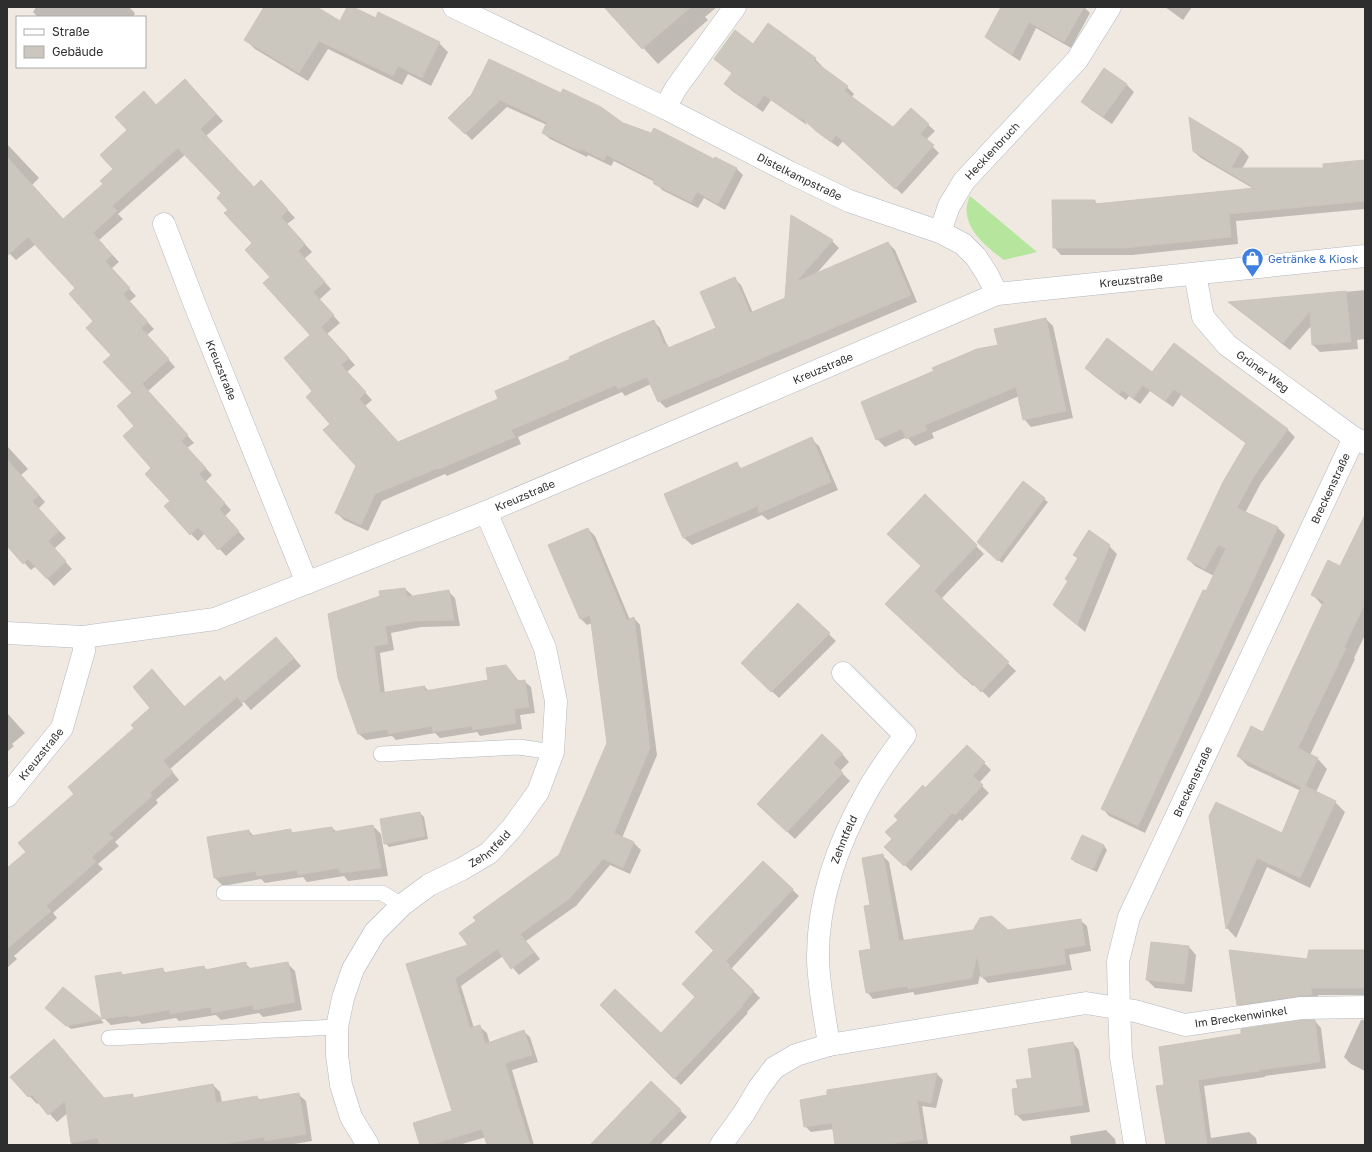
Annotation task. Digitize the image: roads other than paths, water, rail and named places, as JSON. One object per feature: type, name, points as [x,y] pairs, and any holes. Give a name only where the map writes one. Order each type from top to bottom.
[{"type":"street","name":"Distelkampstraße","points":[[454,7],[665,108],[849,201],[940,232]]},
{"type":"street","points":[[665,108],[676,88],[735,7]]},
{"type":"street","name":"Hecklenbruch","points":[[940,232],[949,206],[964,181],[1077,60],[1110,7]]},
{"type":"street","name":"Kreuzstraße","points":[[164,224],[307,583]]},
{"type":"street","points":[[940,232],[962,244],[976,257],[997,294]]},
{"type":"street","name":"Kreuzstraße","points":[[7,633],[83,637],[215,620],[486,512],[997,294],[1365,256]]},
{"type":"street","name":"Grüner Weg","points":[[1195,274],[1203,317],[1227,345],[1359,440]]},
{"type":"street","name":"Breckenstraße","points":[[1135,1145],[1121,1056],[1119,1009],[1118,961],[1129,917],[1359,440]]},
{"type":"street","name":"Zehntfeld","points":[[368,1145],[351,1117],[341,1085],[337,1055],[337,1027],[343,998],[353,969],[375,932],[402,905],[429,885],[462,869],[489,852],[512,828],[538,792],[553,752],[556,701],[545,648],[486,512]]},
{"type":"street","name":"Kreuzstraße","points":[[7,796],[62,728],[84,651],[83,637]]},
{"type":"street","name":"Zehntfeld","points":[[829,1045],[820,988],[818,960],[819,933],[823,903],[831,871],[843,839],[869,787],[905,735],[843,674]]},
{"type":"street","points":[[721,1145],[774,1068],[796,1055],[829,1045],[1086,1004],[1119,1009]]},
{"type":"street","name":"Im Breckenwinkel","points":[[1119,1009],[1135,1011],[1185,1025],[1301,1008],[1365,1006]]},
{"type":"lane","points":[[381,754],[519,747],[553,752]]},
{"type":"lane","points":[[224,893],[382,893],[402,905]]},
{"type":"lane","points":[[109,1038],[337,1027]]},
{"type":"place","name":"Getränke & Kiosk","points":[[1253,278]]}]
